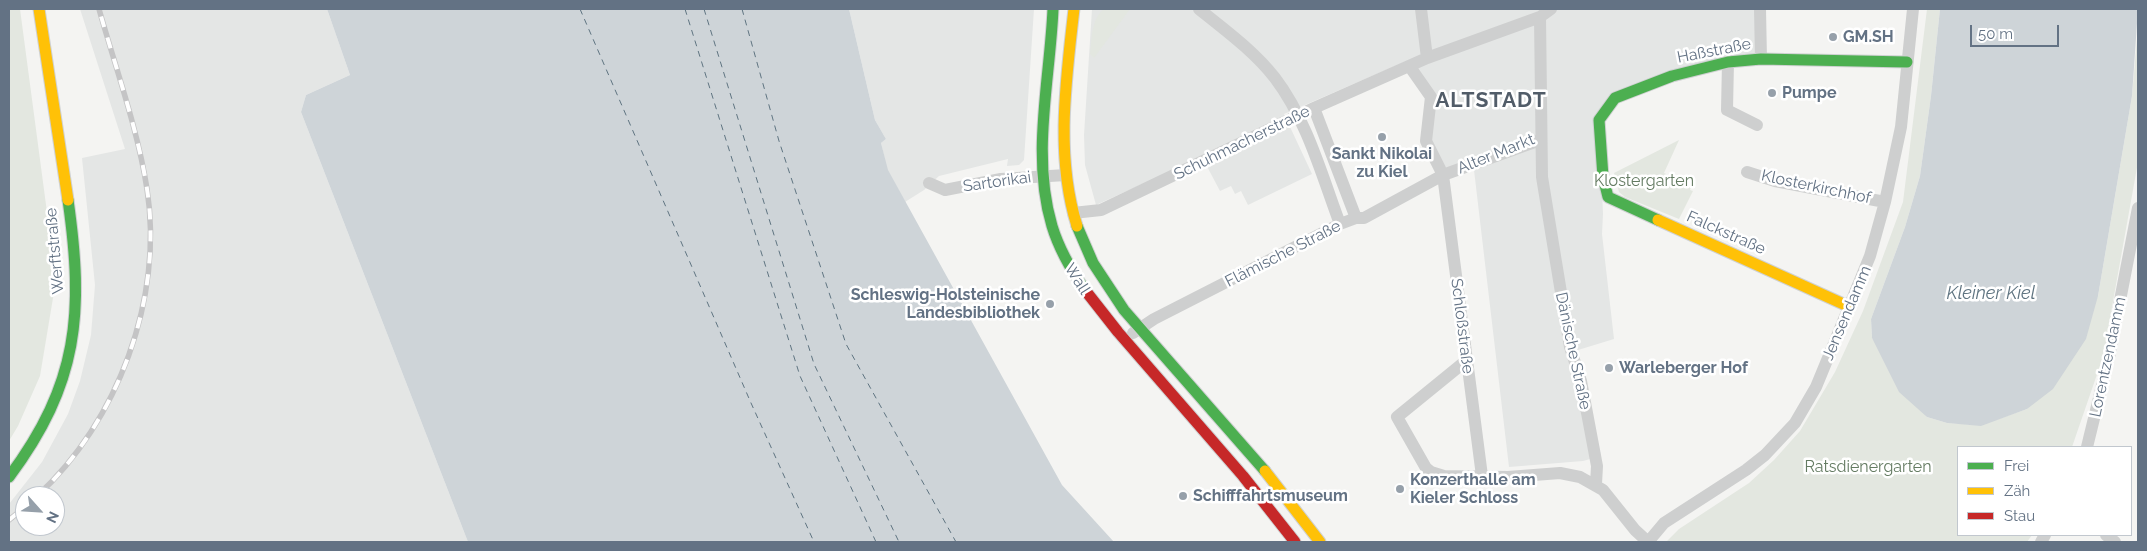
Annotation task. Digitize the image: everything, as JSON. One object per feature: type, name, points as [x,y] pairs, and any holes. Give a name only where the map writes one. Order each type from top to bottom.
[{"type":"main road","name":"Werftstraße","points":[[9,476],[40,432],[64,376],[74,334],[77,277],[52,74],[39,9]]},
{"type":"main road","name":"Wall","points":[[1052,9],[1043,176],[1051,224],[1060,250],[1074,276],[1096,306],[1255,492],[1295,542]]},
{"type":"main road","name":"Wall","points":[[1074,9],[1065,136],[1066,175],[1073,214],[1084,244],[1107,286],[1270,478],[1320,542]]},
{"type":"main road","name":"Haßstraße","points":[[1603,177],[1599,120],[1615,98],[1672,76],[1728,62],[1761,59],[1907,62]]},
{"type":"main road","name":"Falckstraße","points":[[1603,177],[1608,197],[1850,307]]},
{"type":"street","points":[[1199,9],[1238,40],[1275,78],[1299,117],[1340,224]]},
{"type":"street","points":[[1421,9],[1427,58]]},
{"type":"street","points":[[1410,67],[1427,58],[1540,17],[1551,9]]},
{"type":"street","points":[[1760,9],[1761,59]]},
{"type":"street","name":"Jensendamm","points":[[1648,542],[1664,523],[1716,490],[1765,455],[1795,422],[1816,387],[1870,256],[1885,202],[1900,127],[1913,9]]},
{"type":"street","name":"Alter Markt","points":[[1410,67],[1431,97],[1426,141],[1443,175],[1540,140],[1540,17]]},
{"type":"street","points":[[1728,62],[1727,110],[1757,125]]},
{"type":"street","name":"Schuhmacherstraße","points":[[1073,214],[1101,210],[1299,117],[1314,108],[1410,67]]},
{"type":"street","points":[[1314,108],[1356,218]]},
{"type":"street","name":"Dänische Straße","points":[[1540,140],[1542,177],[1553,253],[1571,352],[1581,381],[1597,466],[1596,484]]},
{"type":"street","name":"Klosterkirchhof","points":[[1747,172],[1775,182],[1885,202]]},
{"type":"street","name":"Sartorikai","points":[[929,184],[945,190],[1001,179],[1066,175]]},
{"type":"street","name":"Flämische Straße","points":[[1124,339],[1140,327],[1340,224],[1356,218],[1364,218],[1443,175]]},
{"type":"street","name":"Schloßstraße","points":[[1443,175],[1482,476]]},
{"type":"street","name":"Lorentzendamm","points":[[2087,446],[2110,357],[2138,208]]},
{"type":"street","points":[[1467,360],[1397,417],[1426,468],[1431,472],[1444,476],[1508,477],[1560,473],[1580,477],[1596,484],[1608,495],[1635,530],[1648,542]]},
{"type":"street","points":[[1255,492],[1270,478]]},
{"type":"shaded area","points":[[80,9],[327,9],[350,75],[306,95],[301,112],[468,542],[9,542],[9,504],[15,496],[15,536],[65,536],[65,486],[23,486],[42,462],[68,414],[80,381],[91,335],[95,285],[82,158],[125,149]]},
{"type":"shaded area","points":[[849,9],[1034,9],[1024,160],[1019,165],[1007,166],[1008,159],[939,176],[924,190],[905,202],[887,170],[881,143],[886,139],[875,120]]},
{"type":"shaded area","points":[[1092,9],[1758,9],[1761,59],[1615,98],[1599,120],[1603,214],[1602,234],[1614,339],[1578,350],[1601,456],[1583,461],[1509,467],[1474,170],[1446,169],[1430,142],[1435,97],[1409,60],[1284,114],[1312,174],[1248,205],[1241,191],[1235,194],[1231,186],[1220,191],[1202,157],[1096,205],[1085,165],[1084,135]]},
{"type":"green space","points":[[9,9],[20,9],[56,280],[40,376],[18,426],[9,441]]},
{"type":"green space","points":[[1104,9],[1130,9],[1094,58],[1090,54],[1094,24]]},
{"type":"green space","name":"Ratsdienergarten","points":[[1927,9],[1940,9],[1920,176],[1905,227],[1871,319],[1872,338],[1927,417],[1947,423],[1981,425],[2027,409],[2098,296],[2132,96],[2138,27],[2138,162],[2103,357],[2072,446],[1957,446],[1957,536],[2031,536],[2027,542],[1666,542],[1679,529],[1749,483],[1774,460],[1800,431],[1835,372],[1863,311],[1903,202]]},
{"type":"green space","name":"Klostergarten","points":[[1679,140],[1664,173],[1692,185],[1690,190],[1693,191],[1679,219],[1625,197],[1619,192],[1614,173]]},
{"type":"water","points":[[327,9],[849,9],[875,120],[886,139],[881,143],[888,170],[1062,485],[1114,542],[468,542],[301,112],[306,95],[350,75]]},
{"type":"water","name":"Kleiner Kiel","points":[[1940,9],[2138,9],[2132,96],[2098,296],[2086,339],[2053,389],[2027,409],[1981,426],[1947,423],[1927,417],[1899,392],[1872,338],[1871,319],[1905,227],[1920,176]]},
{"type":"ferry route","points":[[580,9],[751,403],[814,542]]},
{"type":"ferry route","points":[[685,9],[800,376],[876,542]]},
{"type":"ferry route","points":[[704,9],[814,364],[899,542]]},
{"type":"ferry route","points":[[742,9],[779,141],[846,344],[956,542]]},
{"type":"railway","points":[[47,486],[66,466],[91,432],[112,395],[129,355],[141,314],[148,272],[150,230],[147,189],[143,167],[132,121],[99,9]]},
{"type":"railway","points":[[9,520],[15,515]]},
{"type":"traffic: fast","points":[[1053,9],[1042,145],[1043,173],[1046,199],[1058,243],[1070,267],[1085,290]]},
{"type":"traffic: fast","points":[[1658,220],[1608,197],[1603,177],[1599,120],[1615,98],[1672,76],[1728,62],[1761,59],[1907,62]]},
{"type":"traffic: fast","points":[[9,477],[32,443],[50,410],[63,378],[71,346],[75,313],[75,278],[68,200]]},
{"type":"traffic: fast","points":[[1077,226],[1093,263],[1124,310],[1265,471]]},
{"type":"traffic: slow","points":[[39,9],[68,200]]},
{"type":"traffic: slow","points":[[1074,9],[1066,90],[1064,145],[1070,199],[1077,226]]},
{"type":"traffic: slow","points":[[1658,220],[1850,307]]},
{"type":"traffic: slow","points":[[1265,471],[1320,542]]},
{"type":"traffic: jam","points":[[1085,290],[1118,332],[1243,476],[1295,542]]},
{"type":"place","name":"GM.SH","points":[[1833,37]]},
{"type":"place","name":"Pumpe","points":[[1772,93]]},
{"type":"place","name":"Sankt Nikolai zu Kiel","points":[[1382,137]]},
{"type":"place","name":"Schleswig-Holsteinische Landesbibliothek","points":[[1050,304]]},
{"type":"place","name":"Warleberger Hof","points":[[1609,368]]},
{"type":"place","name":"Konzerthalle am Kieler Schloss","points":[[1400,489]]},
{"type":"place","name":"Schifffahrtsmuseum","points":[[1183,496]]},
{"type":"district","name":"ALTSTADT","points":[[1491,101]]}]
